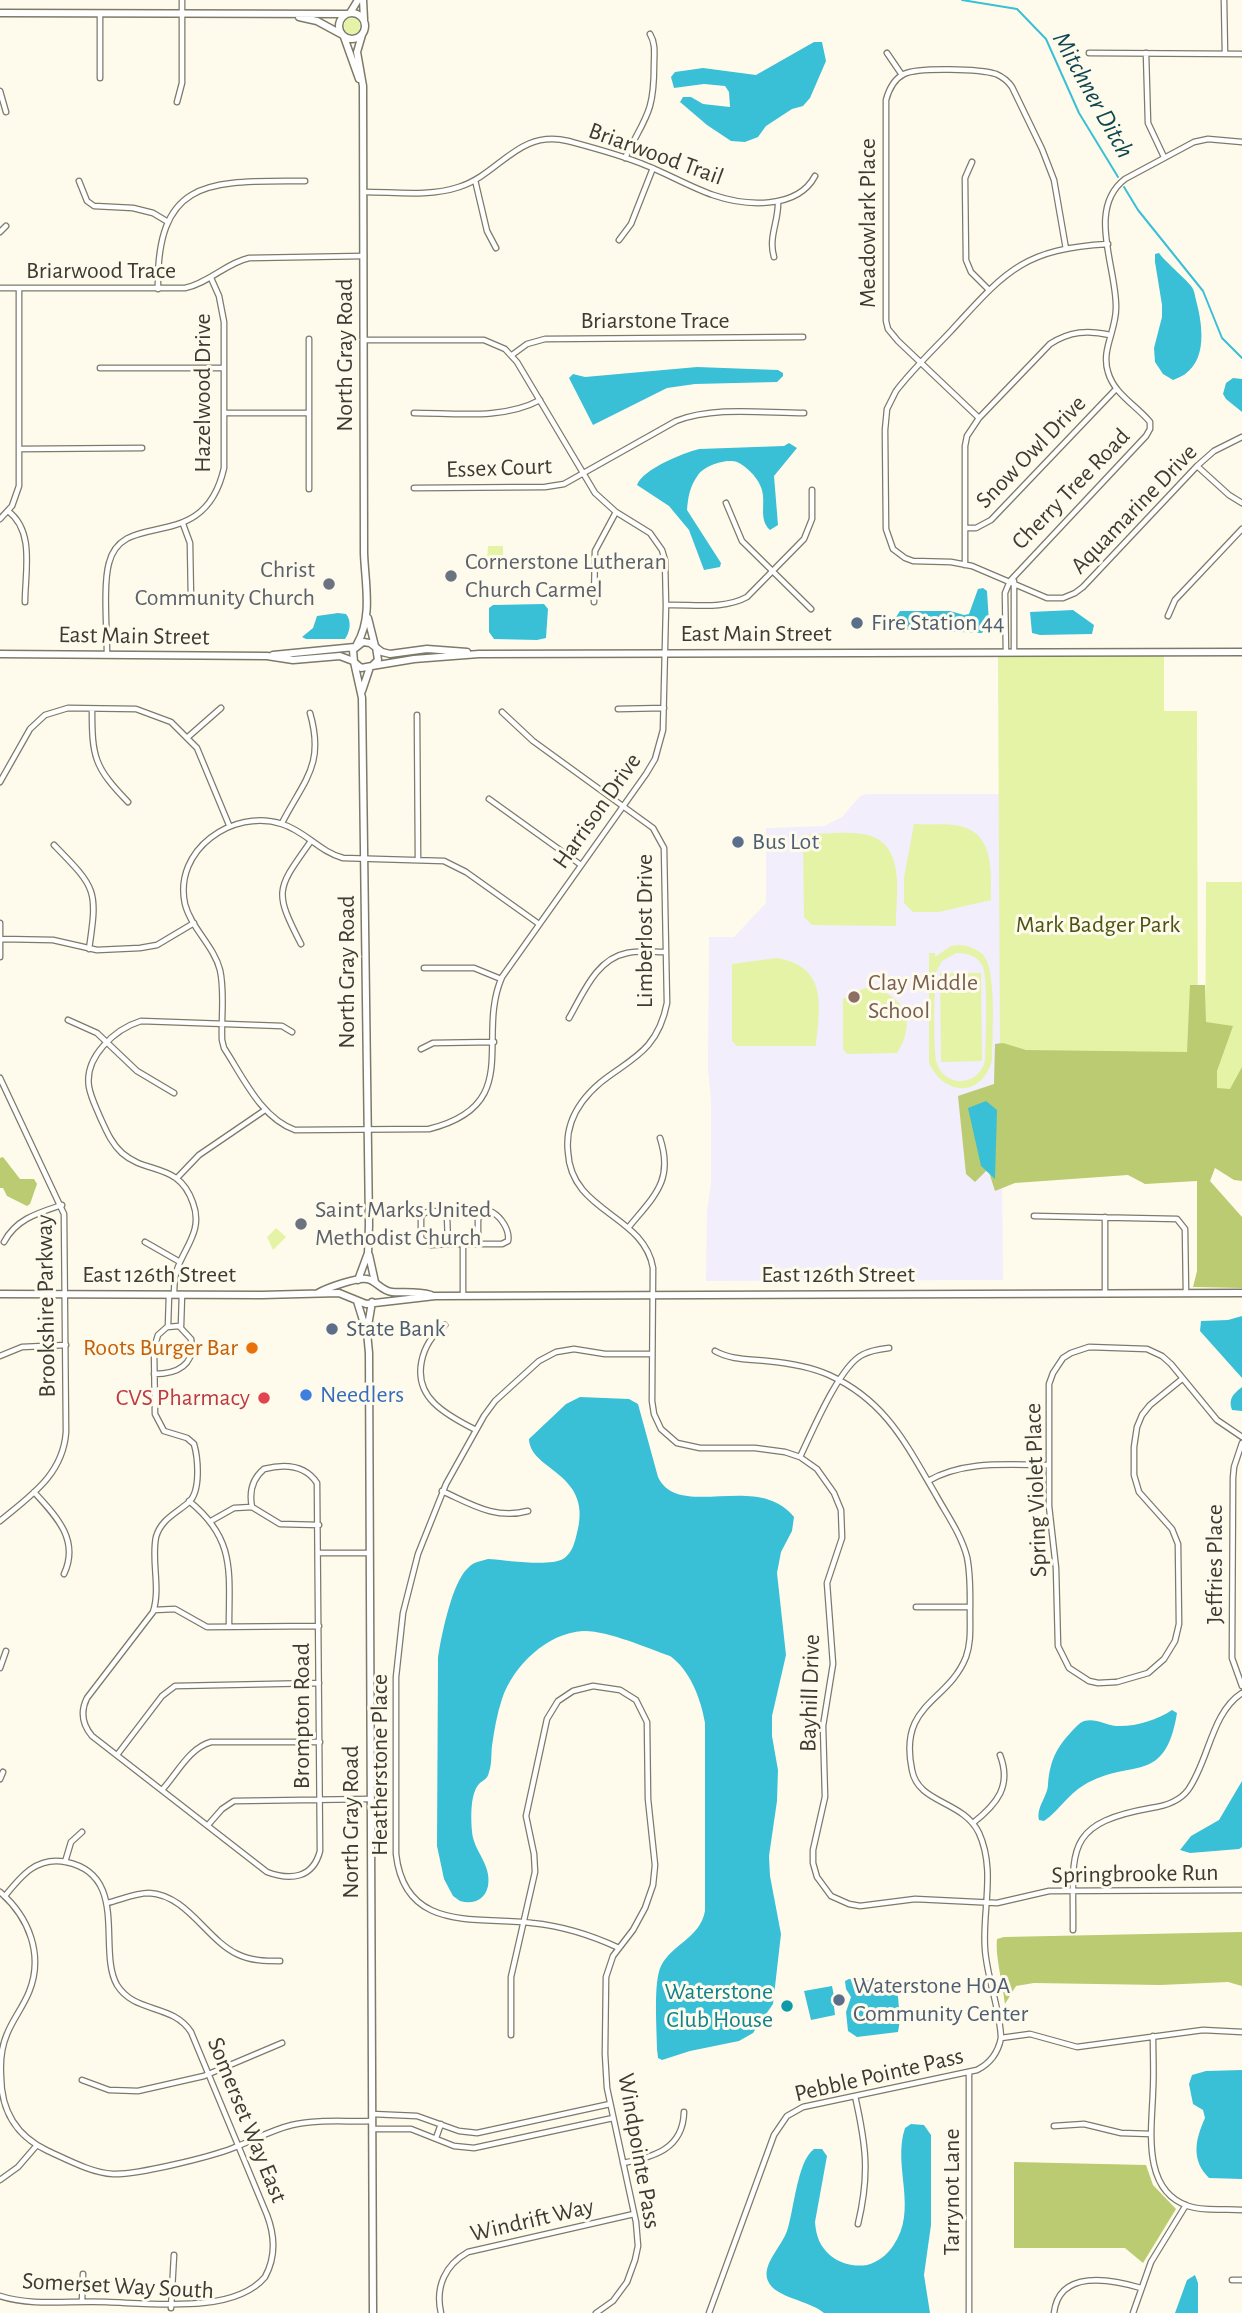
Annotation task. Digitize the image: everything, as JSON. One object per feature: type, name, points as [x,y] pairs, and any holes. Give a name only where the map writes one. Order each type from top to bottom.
[{"type":"street","points":[[177,102],[182,83],[182,0]]},
{"type":"street","points":[[287,15],[317,21],[343,36],[355,39],[365,30],[361,0]]},
{"type":"street","points":[[343,36],[339,23],[361,0]]},
{"type":"street","points":[[1224,0],[1225,54]]},
{"type":"street","points":[[0,13],[357,14],[364,21]]},
{"type":"street","points":[[100,14],[100,78]]},
{"type":"street","points":[[625,158],[647,120],[653,99],[654,45],[650,34]]},
{"type":"street","name":"North Gray Road","points":[[362,35],[357,52],[363,78],[364,553],[367,616],[375,647]]},
{"type":"street","name":"North Gray Road","points":[[343,36],[362,94]]},
{"type":"street","points":[[887,53],[902,75],[919,69],[984,71],[1007,81],[1048,161],[1058,196],[1066,249]]},
{"type":"street","points":[[1089,53],[1242,54]]},
{"type":"street","points":[[1146,53],[1148,123],[1164,157]]},
{"type":"street","name":"Meadowlark Place","points":[[902,75],[890,88],[886,100],[885,313],[888,329],[979,418]]},
{"type":"street","points":[[0,91],[6,111]]},
{"type":"street","points":[[1116,389],[1107,366],[1116,309],[1106,213],[1113,192],[1131,175],[1186,145],[1203,139],[1242,142]]},
{"type":"street","name":"Briarwood Trail","points":[[363,192],[442,191],[475,180],[514,151],[543,140],[567,141],[625,158],[719,197],[741,201],[778,201],[802,193],[815,176]]},
{"type":"street","points":[[972,162],[965,178],[966,260],[971,272],[989,290]]},
{"type":"street","points":[[618,240],[631,224],[653,168]]},
{"type":"street","points":[[475,180],[487,231],[496,248]]},
{"type":"street","points":[[79,181],[87,201],[94,206],[133,208],[153,213],[168,222]]},
{"type":"street","points":[[158,289],[158,252],[168,222],[180,206],[204,188],[231,182],[305,181]]},
{"type":"street","points":[[774,257],[771,241],[778,201]]},
{"type":"street","points":[[0,232],[6,226]]},
{"type":"street","name":"Aquamarine Drive","points":[[1108,244],[1048,253],[1020,264],[989,290],[896,391],[887,409],[885,430],[887,537],[893,549],[913,561],[965,565],[1047,598],[1063,598],[1075,593],[1197,466],[1214,451],[1242,437]]},
{"type":"street","name":"Briarwood Trace","points":[[0,288],[185,288],[249,258],[364,256]]},
{"type":"street","name":"Hazelwood Drive","points":[[107,655],[109,562],[115,550],[132,535],[183,524],[202,512],[219,488],[224,468],[223,309],[211,278]]},
{"type":"street","points":[[0,519],[8,511],[19,486],[19,288]]},
{"type":"street","points":[[965,565],[965,446],[972,426],[1035,359],[1057,340],[1073,333],[1087,331],[1110,335]]},
{"type":"street","name":"Briarstone Trace","points":[[512,355],[527,344],[545,339],[803,337]]},
{"type":"street","points":[[309,340],[309,489]]},
{"type":"street","points":[[364,340],[484,340],[499,345],[512,355]]},
{"type":"street","name":"Harrison Drive","points":[[265,1110],[278,1122],[295,1129],[429,1129],[449,1124],[477,1103],[493,1066],[494,1002],[501,979],[655,759],[663,730],[664,708],[666,605],[665,560],[662,550],[650,533],[603,502],[583,474],[512,355]]},
{"type":"street","points":[[100,368],[224,368]]},
{"type":"street","name":"Cherry Tree Road","points":[[1010,653],[1005,593],[1015,576],[1146,436],[1151,425],[1116,389]]},
{"type":"street","name":"Snow Owl Drive","points":[[965,528],[976,528],[991,520],[1116,389]]},
{"type":"street","points":[[414,413],[506,412],[527,407],[540,400]]},
{"type":"street","points":[[224,413],[309,413]]},
{"type":"street","name":"Essex Court","points":[[414,488],[564,484],[690,416],[804,413]]},
{"type":"street","points":[[19,449],[142,448]]},
{"type":"street","points":[[1197,466],[1242,503]]},
{"type":"street","points":[[666,605],[736,603],[747,597],[807,534],[812,512],[812,490]]},
{"type":"street","points":[[726,503],[743,541],[811,609]]},
{"type":"street","points":[[8,511],[20,523],[25,535],[25,602]]},
{"type":"street","points":[[594,602],[595,551],[616,512]]},
{"type":"street","points":[[183,524],[190,543],[191,600]]},
{"type":"street","points":[[1168,616],[1175,600],[1242,529]]},
{"type":"street","name":"North Gray Road","points":[[356,646],[363,634],[367,616]]},
{"type":"street","points":[[366,642],[375,647],[378,655],[371,667],[361,668],[354,662],[352,654],[356,646],[366,642]]},
{"type":"street","name":"East Main Street","points":[[0,654],[267,656],[356,646]]},
{"type":"street","name":"East Main Street","points":[[375,647],[390,654],[433,649],[479,654]]},
{"type":"street","name":"East Main Street","points":[[371,667],[415,659],[479,654],[1242,652]]},
{"type":"street","name":"East Main Street","points":[[267,656],[293,660],[340,656],[354,662]]},
{"type":"street","name":"North Gray Road","points":[[354,662],[362,691],[368,1253],[375,1284]]},
{"type":"street","name":"North Gray Road","points":[[362,691],[371,667]]},
{"type":"street","points":[[188,737],[221,708]]},
{"type":"street","points":[[618,709],[664,708]]},
{"type":"street","points":[[0,782],[30,729],[40,718],[60,709],[136,709],[171,722],[197,748],[229,825]]},
{"type":"street","points":[[92,709],[92,745],[95,756],[108,782],[128,802]]},
{"type":"street","name":"Limberlost Drive","points":[[502,712],[533,741],[653,828],[664,848],[667,1003],[657,1033],[636,1058],[588,1095],[577,1111],[568,1133],[568,1158],[578,1185],[595,1203],[638,1236],[649,1250],[653,1268],[653,1295]]},
{"type":"street","points":[[282,823],[314,764],[316,738],[310,713]]},
{"type":"street","points":[[417,715],[418,859]]},
{"type":"street","points":[[489,799],[581,865]]},
{"type":"street","points":[[177,1178],[199,1155],[265,1110],[224,1048],[220,974],[214,956],[194,923],[184,896],[187,871],[191,862],[217,831],[229,825],[251,821],[282,823],[337,856],[365,859],[436,859],[455,865],[539,924]]},
{"type":"street","points":[[301,944],[284,909],[282,894],[287,875],[312,841]]},
{"type":"street","points":[[54,845],[86,880],[93,894],[94,916],[89,949]]},
{"type":"street","points":[[0,923],[0,957]]},
{"type":"street","points":[[2,939],[53,940],[89,949],[119,950],[157,945],[194,923]]},
{"type":"street","points":[[569,1018],[605,963],[628,952],[666,951]]},
{"type":"street","points":[[424,968],[474,968],[501,979]]},
{"type":"street","points":[[68,1020],[87,1027],[137,1071],[174,1093]]},
{"type":"street","points":[[292,1032],[282,1026],[141,1021],[124,1027],[107,1042],[93,1063],[89,1085],[92,1099],[117,1148],[129,1159],[166,1171],[177,1178],[192,1200],[196,1216],[195,1232],[180,1262],[168,1326],[155,1341],[154,1374],[155,1414],[160,1426],[169,1433],[191,1440],[196,1449],[198,1473],[192,1497],[170,1515],[157,1533],[154,1610],[176,1609],[202,1625],[319,1626]]},
{"type":"street","points":[[421,1049],[433,1043],[494,1042]]},
{"type":"street","name":"Brookshire Parkway","points":[[0,1078],[62,1205],[65,1221],[66,1345],[64,1448],[53,1473],[0,1521]]},
{"type":"street","points":[[628,1228],[658,1190],[664,1178],[666,1155],[660,1138]]},
{"type":"street","points":[[4,1242],[11,1229],[19,1222],[62,1205]]},
{"type":"street","points":[[448,1244],[447,1216],[439,1211],[424,1213],[420,1220],[422,1240],[431,1245],[502,1244],[508,1241],[509,1234],[495,1214],[487,1212],[480,1215],[477,1224],[478,1244]]},
{"type":"street","points":[[1034,1216],[1170,1217],[1179,1221],[1185,1233],[1185,1293]]},
{"type":"street","points":[[1105,1217],[1105,1294]]},
{"type":"street","points":[[145,1242],[180,1262]]},
{"type":"street","points":[[463,1244],[463,1296]]},
{"type":"street","name":"North Gray Road","points":[[358,1280],[368,1253]]},
{"type":"street","points":[[367,1279],[375,1284],[377,1294],[372,1301],[366,1304],[357,1301],[352,1292],[358,1280],[367,1279]]},
{"type":"street","name":"East 126th Street","points":[[318,1293],[358,1280]]},
{"type":"street","name":"East 126th Street","points":[[375,1284],[390,1292],[418,1291],[435,1296]]},
{"type":"street","name":"East 126th Street","points":[[0,1294],[340,1293],[357,1301]]},
{"type":"street","name":"East 126th Street","points":[[372,1301],[435,1296],[1242,1293]]},
{"type":"street","points":[[154,1374],[177,1370],[192,1356],[191,1339],[181,1326],[175,1294]]},
{"type":"street","name":"Bayhill Drive","points":[[653,1295],[654,1414],[661,1429],[671,1439],[688,1447],[773,1449],[800,1457],[817,1469],[829,1484],[842,1520],[842,1538],[827,1583],[833,1664],[823,1726],[825,1797],[813,1850],[817,1877],[831,1896],[860,1906],[915,1899],[987,1903]]},
{"type":"street","name":"North Gray Road","points":[[357,1301],[362,1324],[367,1332]]},
{"type":"street","name":"North Gray Road","points":[[372,1301],[367,1332],[373,2313]]},
{"type":"street","points":[[445,1325],[430,1339],[423,1354],[421,1379],[434,1404],[476,1430]]},
{"type":"street","points":[[168,1326],[181,1326]]},
{"type":"street","points":[[0,1356],[22,1347],[66,1345]]},
{"type":"street","name":"Spring Violet Place","points":[[1182,1378],[1142,1415],[1134,1447],[1134,1475],[1139,1492],[1172,1529],[1178,1544],[1178,1633],[1171,1650],[1158,1666],[1139,1677],[1110,1683],[1089,1681],[1078,1675],[1063,1660],[1058,1646],[1057,1582],[1050,1527],[1049,1384],[1058,1364],[1071,1353],[1089,1347],[1147,1349],[1162,1356],[1182,1378],[1217,1420],[1242,1437]]},
{"type":"street","name":"Heatherstone Place","points":[[619,1948],[577,1932],[523,1922],[461,1920],[434,1912],[405,1885],[396,1859],[399,1648],[409,1585],[442,1491],[476,1430],[507,1388],[547,1355],[574,1349],[605,1354],[652,1354]]},
{"type":"street","points":[[800,1457],[846,1370],[862,1355],[889,1349]]},
{"type":"street","points":[[715,1352],[731,1358],[804,1367],[839,1381],[863,1395],[889,1419],[958,1534],[967,1556],[970,1637],[966,1656],[953,1678],[917,1717],[910,1745],[912,1770],[918,1786],[928,1795],[956,1808],[973,1824],[984,1849],[988,1883],[985,1950],[1001,2038],[1030,2034],[1077,2047],[1203,2029],[1242,2032]]},
{"type":"street","name":"Jeffries Place","points":[[1242,1443],[1233,1478],[1232,1658],[1242,1686]]},
{"type":"street","points":[[928,1481],[946,1472],[972,1466],[1049,1465]]},
{"type":"street","name":"Brompton Road","points":[[154,1610],[83,1705],[84,1723],[88,1731],[267,1872],[278,1876],[298,1877],[311,1869],[319,1855],[317,1483],[312,1475],[298,1467],[272,1467],[259,1474],[252,1486],[252,1507]]},
{"type":"street","points":[[442,1491],[488,1512],[512,1514],[528,1511]]},
{"type":"street","points":[[34,1492],[58,1519],[67,1535],[69,1557],[64,1574]]},
{"type":"street","points":[[189,1501],[211,1521],[228,1556],[229,1627]]},
{"type":"street","points":[[211,1521],[234,1508],[252,1507],[280,1524],[319,1525]]},
{"type":"street","points":[[319,1553],[369,1553]]},
{"type":"street","points":[[916,1607],[970,1607]]},
{"type":"street","points":[[0,1668],[6,1650]]},
{"type":"street","points":[[117,1755],[162,1696],[176,1686],[319,1683]]},
{"type":"street","name":"Windpointe Pass","points":[[523,1922],[535,1868],[526,1816],[547,1719],[553,1707],[568,1693],[584,1687],[620,1690],[632,1697],[643,1710],[648,1726],[648,1791],[655,1850],[654,1879],[640,1918],[610,1965],[606,1985],[605,2064],[610,2104],[634,2214],[638,2246],[631,2274],[613,2301],[596,2313]]},
{"type":"street","points":[[1073,1930],[1074,1856],[1078,1845],[1090,1829],[1107,1818],[1163,1806],[1181,1798],[1194,1779],[1226,1709],[1242,1693]]},
{"type":"street","points":[[162,1790],[202,1744],[320,1742]]},
{"type":"street","points":[[973,1824],[988,1811],[1000,1794],[1005,1772],[1000,1755]]},
{"type":"street","points":[[0,1779],[3,1772]]},
{"type":"street","points":[[208,1825],[225,1806],[234,1801],[370,1799]]},
{"type":"street","points":[[82,1832],[71,1842],[65,1862],[36,1865],[2,1894],[20,1914],[30,1932],[35,1966],[29,1992],[4,2043],[1,2058],[2,2092],[13,2124],[37,2146],[93,2169],[113,2174],[130,2173],[207,2156],[302,2123],[372,2122],[417,2116],[459,2131],[477,2133],[610,2104]]},
{"type":"street","name":"Somerset Way East","points":[[65,1862],[91,1875],[107,1903],[111,1964],[118,1985],[137,2003],[166,2011],[182,2020],[194,2037],[273,2233],[272,2259],[265,2278]]},
{"type":"street","name":"Springbrooke Run","points":[[987,1903],[1006,1903],[1043,1891],[1242,1890]]},
{"type":"street","points":[[107,1903],[138,1894],[162,1896],[177,1904],[234,1953],[252,1959],[280,1961]]},
{"type":"street","points":[[511,2035],[511,1977],[523,1922]]},
{"type":"street","points":[[1153,2036],[1152,2158],[1160,2182],[1174,2199],[1186,2206],[1242,2210]]},
{"type":"street","name":"Pebble Pointe Pass","points":[[709,2313],[779,2124],[798,2108],[969,2072],[989,2062],[997,2052],[1001,2038]]},
{"type":"street","points":[[82,2080],[105,2089],[131,2091],[209,2074],[282,2043]]},
{"type":"street","name":"Tarrynot Lane","points":[[969,2072],[969,2313]]},
{"type":"street","points":[[855,2096],[866,2159],[865,2196],[858,2224]]},
{"type":"street","points":[[623,2163],[653,2156],[672,2143],[682,2128],[684,2112]]},
{"type":"street","points":[[372,2122],[411,2129],[454,2146],[474,2148],[613,2118]]},
{"type":"street","points":[[436,2138],[441,2124]]},
{"type":"street","points":[[1054,2126],[1084,2124],[1121,2133],[1151,2134]]},
{"type":"street","points":[[0,2180],[18,2167],[37,2146]]},
{"type":"street","points":[[1133,2313],[1154,2255],[1186,2206]]},
{"type":"street","name":"Windrift Way","points":[[441,2313],[439,2293],[443,2278],[455,2261],[468,2252],[634,2214]]},
{"type":"street","points":[[171,2308],[174,2255]]},
{"type":"street","points":[[82,2301],[83,2274]]},
{"type":"street","name":"Somerset Way South","points":[[245,2300],[265,2278]]},
{"type":"street","points":[[1232,2280],[1242,2280]]},
{"type":"street","points":[[1054,2313],[1062,2293],[1080,2281],[1109,2281],[1141,2288]]},
{"type":"street","name":"Somerset Way South","points":[[0,2296],[27,2301],[82,2301],[200,2311]]},
{"type":"shaded area","name":"Clay Middle School","points":[[999,794],[1003,1280],[706,1281],[707,1210],[711,1183],[709,937],[734,937],[766,903],[766,828],[824,826],[842,817],[860,796]]},
{"type":"green space","points":[[349,18],[355,18],[360,26],[358,32],[349,34],[344,29],[344,23]]},
{"type":"green space","points":[[488,546],[503,546],[503,559],[487,560]]},
{"type":"green space","name":"Mark Badger Park","points":[[998,656],[1164,656],[1164,711],[1197,711],[1198,1056],[1000,1057]]},
{"type":"green space","points":[[914,824],[959,826],[971,830],[979,837],[988,856],[991,900],[939,912],[913,912],[904,903],[904,878]]},
{"type":"green space","points":[[856,833],[882,842],[890,851],[897,875],[896,926],[812,925],[804,917],[803,840],[810,834]]},
{"type":"green space","points":[[1206,882],[1242,882],[1242,1117],[1205,1120]]},
{"type":"green space","points":[[960,945],[979,951],[988,964],[991,976],[992,1060],[980,1081],[962,1088],[944,1082],[929,1063],[929,953],[935,953],[935,957],[951,946]],"holes":[[[956,953],[968,955],[981,963],[986,984],[985,1061],[977,1075],[958,1081],[950,1079],[937,1064],[934,1004],[936,972],[942,961]]]},
{"type":"green space","points":[[777,958],[805,970],[813,979],[819,1003],[816,1046],[737,1046],[732,1041],[732,964]]},
{"type":"green space","points":[[940,973],[981,973],[982,1061],[941,1062]]},
{"type":"green space","points":[[1190,985],[1205,985],[1206,1022],[1233,1026],[1217,1071],[1217,1088],[1230,1089],[1242,1067],[1242,1181],[1234,1180],[1215,1168],[1210,1181],[1242,1217],[1242,1288],[1193,1287],[1197,1271],[1197,1181],[1145,1184],[1128,1175],[1015,1183],[995,1191],[988,1169],[975,1182],[966,1174],[958,1096],[994,1084],[995,1044],[1003,1043],[1026,1050],[1187,1052]]},
{"type":"green space","points":[[866,988],[890,995],[904,1010],[906,1030],[897,1053],[847,1054],[843,1049],[843,999]]},
{"type":"green space","points":[[3,1157],[20,1179],[34,1179],[37,1184],[27,1206],[7,1196],[3,1188],[0,1188],[0,1158]]},
{"type":"green space","points":[[276,1228],[286,1237],[273,1250],[267,1237]]},
{"type":"green space","points":[[1242,1932],[1242,1986],[1228,1982],[1160,1985],[1034,1983],[1016,1986],[1005,2004],[997,1939]]},
{"type":"green space","points":[[1014,2162],[1146,2165],[1153,2185],[1176,2209],[1143,2263],[1125,2248],[1014,2248]]},
{"type":"water","points":[[814,42],[822,42],[826,61],[810,98],[803,106],[792,109],[766,126],[758,137],[745,142],[731,141],[680,102],[683,97],[691,97],[703,104],[730,107],[729,92],[725,86],[704,84],[674,88],[671,77],[675,72],[703,68],[756,75]]},
{"type":"water","points":[[1159,253],[1193,289],[1201,324],[1198,358],[1184,375],[1173,380],[1163,374],[1155,362],[1154,348],[1162,317],[1155,262],[1155,254]]},
{"type":"water","points":[[697,367],[778,370],[783,376],[777,382],[695,384],[667,388],[593,425],[569,378],[573,374],[585,377]]},
{"type":"water","points":[[1233,378],[1242,379],[1242,412],[1223,394],[1226,383]]},
{"type":"water","points":[[789,443],[797,448],[774,476],[778,525],[770,530],[764,520],[760,485],[744,466],[732,461],[721,462],[705,469],[695,479],[687,510],[721,563],[720,567],[704,570],[689,530],[669,506],[637,485],[655,468],[699,449],[784,446]]},
{"type":"water","points":[[978,589],[987,591],[989,623],[982,633],[896,629],[896,617],[900,611],[950,611],[969,614]]},
{"type":"water","points":[[544,604],[548,609],[546,638],[494,639],[489,632],[489,608],[493,605]]},
{"type":"water","points":[[1073,610],[1094,625],[1092,634],[1032,633],[1030,612]]},
{"type":"water","points":[[346,614],[350,623],[345,639],[302,637],[313,628],[317,616]]},
{"type":"water","points":[[986,1101],[997,1110],[995,1179],[981,1166],[968,1108]]},
{"type":"water","points":[[1242,1316],[1242,1378],[1200,1331],[1201,1321],[1228,1320]]},
{"type":"water","points":[[1242,1387],[1242,1411],[1232,1410],[1232,1397]]},
{"type":"water","points":[[580,1397],[629,1399],[638,1404],[658,1477],[668,1489],[683,1495],[701,1497],[761,1498],[779,1504],[794,1517],[792,1531],[781,1552],[777,1573],[786,1655],[772,1716],[772,1736],[778,1770],[777,1801],[769,1856],[781,1934],[773,2004],[753,2033],[739,2041],[662,2060],[658,2058],[657,2049],[656,1994],[661,1966],[698,1928],[705,1911],[705,1723],[694,1686],[677,1662],[670,1656],[638,1644],[592,1631],[570,1633],[533,1653],[514,1675],[502,1699],[492,1746],[491,1766],[486,1778],[476,1788],[473,1800],[473,1838],[489,1878],[481,1898],[474,1902],[465,1902],[453,1896],[444,1879],[437,1846],[438,1658],[452,1597],[462,1575],[477,1562],[488,1559],[547,1563],[563,1559],[570,1552],[580,1515],[577,1499],[570,1486],[532,1450],[529,1439],[566,1404]]},
{"type":"water","points":[[1172,1710],[1177,1713],[1171,1736],[1164,1752],[1155,1761],[1101,1777],[1084,1785],[1044,1821],[1039,1820],[1039,1811],[1055,1755],[1079,1724],[1093,1720],[1116,1726],[1138,1724]]},
{"type":"water","points":[[1242,1781],[1242,1847],[1190,1853],[1180,1850],[1191,1836],[1219,1820]]},
{"type":"water","points":[[845,1981],[892,1982],[897,1985],[900,2020],[898,2032],[857,2037],[848,2031],[846,2012],[851,1997]]},
{"type":"water","points":[[832,1986],[835,2015],[811,2020],[804,1991]]},
{"type":"water","points":[[1242,2070],[1242,2179],[1209,2178],[1199,2164],[1196,2150],[1205,2118],[1203,2110],[1193,2104],[1189,2084],[1192,2075],[1206,2071]]},
{"type":"water","points":[[911,2124],[924,2125],[931,2135],[931,2225],[924,2275],[930,2313],[824,2313],[772,2287],[768,2281],[767,2269],[787,2231],[800,2175],[808,2155],[814,2149],[822,2149],[827,2156],[815,2222],[824,2249],[839,2261],[858,2266],[875,2262],[891,2249],[904,2217],[902,2143],[905,2128]]},
{"type":"water","points":[[1195,2275],[1198,2283],[1198,2313],[1175,2313],[1187,2280]]},
{"type":"waterway","name":"Mitchner Ditch","points":[[962,0],[1017,9],[1046,39],[1079,113],[1118,177]]},
{"type":"waterway","name":"Mitchner Ditch","points":[[1124,187],[1138,210],[1203,291],[1222,338],[1242,358]]},
{"type":"place","name":"Cornerstone Lutheran Church Carmel","points":[[451,576]]},
{"type":"place","name":"Christ Community Church","points":[[329,584]]},
{"type":"place","name":"Fire Station 44","points":[[857,623]]},
{"type":"place","name":"Bus Lot","points":[[738,842]]},
{"type":"place","name":"Clay Middle School","points":[[854,997]]},
{"type":"place","name":"Saint Marks United Methodist Church","points":[[301,1224]]},
{"type":"place","name":"State Bank","points":[[332,1329]]},
{"type":"place","name":"Roots Burger Bar","points":[[252,1348]]},
{"type":"place","name":"Needlers","points":[[306,1395]]},
{"type":"place","name":"CVS Pharmacy","points":[[264,1398]]},
{"type":"place","name":"Waterstone HOA Community Center","points":[[839,2000]]},
{"type":"place","name":"Waterstone Club House","points":[[787,2006]]}]
